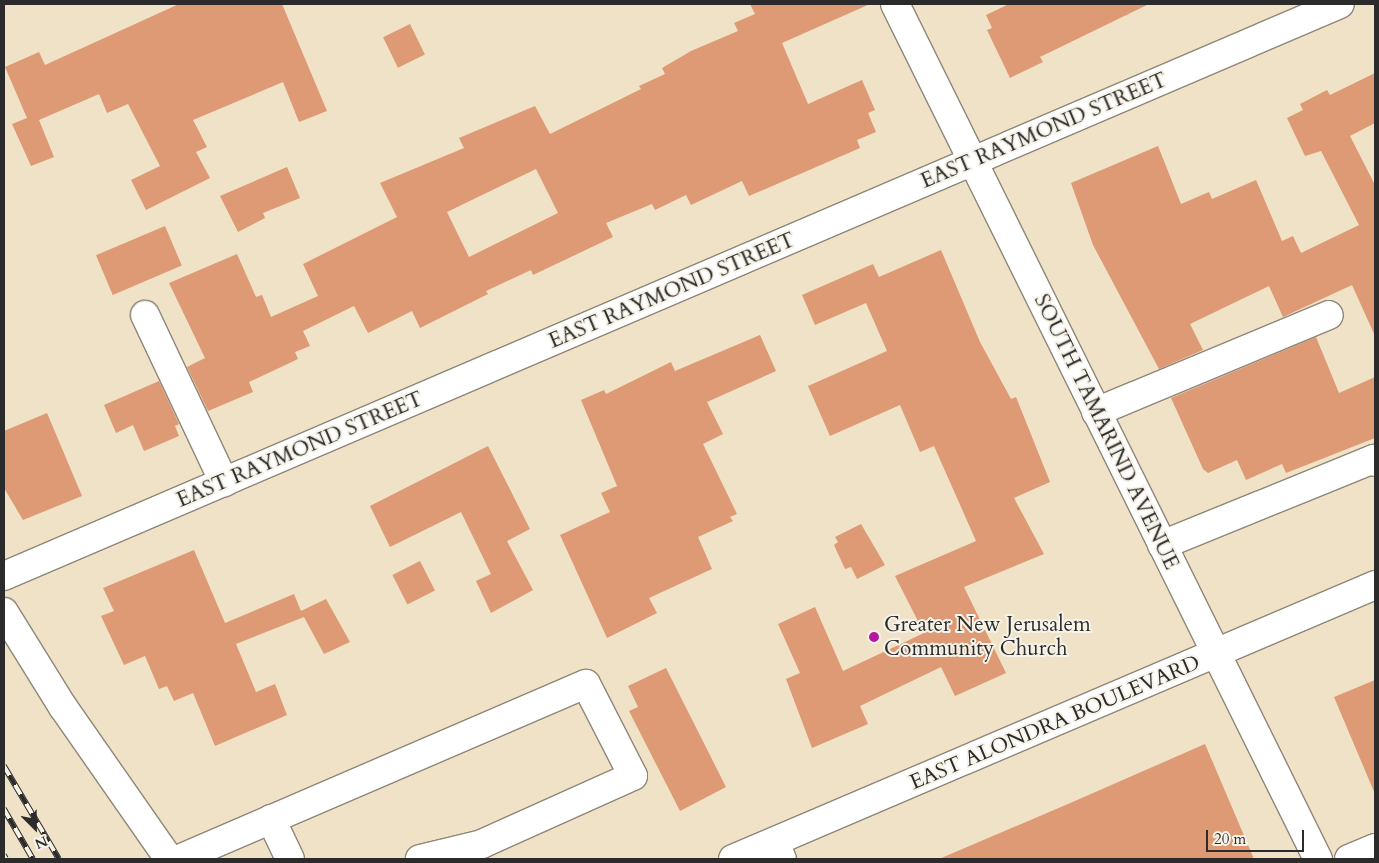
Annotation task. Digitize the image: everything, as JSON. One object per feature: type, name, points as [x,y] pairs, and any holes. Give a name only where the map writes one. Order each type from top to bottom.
[{"type":"street","name":"SOUTH TAMARIND AVENUE","points":[[895,4],[1318,859]]},
{"type":"street","name":"EAST RAYMOND STREET","points":[[4,576],[1340,4]]},
{"type":"street","points":[[145,315],[224,482]]},
{"type":"street","points":[[1096,412],[1329,315]]},
{"type":"street","points":[[1162,545],[1374,459],[1375,462]]},
{"type":"street","name":"EAST ALONDRA BOULEVARD","points":[[733,859],[779,850],[1375,585]]},
{"type":"street","points":[[4,612],[63,707],[169,859]]},
{"type":"street","points":[[179,859],[586,684],[633,776],[485,852],[420,859]]},
{"type":"street","points":[[281,814],[290,859]]},
{"type":"street","points":[[1349,859],[1375,848]]},
{"type":"building","points":[[179,4],[282,4],[327,111],[299,122],[283,82],[193,120],[207,147],[196,152],[210,178],[146,210],[131,180],[160,166],[128,104],[107,113],[99,94],[39,120],[54,157],[31,166],[12,124],[27,118],[5,67],[39,52],[45,65]]},
{"type":"building","points":[[750,4],[870,4],[782,43],[808,104],[862,80],[875,110],[868,113],[876,132],[857,140],[860,148],[749,196],[742,181],[691,205],[686,195],[655,210],[652,204],[606,223],[613,237],[533,275],[531,270],[486,291],[488,294],[420,328],[412,311],[368,333],[354,306],[303,331],[310,346],[295,352],[298,359],[249,382],[253,392],[208,411],[187,367],[205,358],[169,283],[237,254],[256,297],[262,295],[271,317],[318,296],[303,264],[397,217],[380,183],[464,148],[459,138],[535,106],[550,134],[641,89],[639,86],[665,74],[662,68],[691,51],[738,31],[734,23],[755,14]],"holes":[[[536,169],[558,213],[469,257],[447,212]]]},
{"type":"building","points":[[1009,4],[1149,4],[1040,57],[1043,62],[1010,78],[987,30],[992,28],[986,15]]},
{"type":"building","points":[[410,24],[425,55],[398,68],[383,37]]},
{"type":"building","points":[[1375,73],[1375,123],[1350,136],[1375,185],[1375,336],[1352,285],[1283,317],[1269,286],[1190,324],[1203,350],[1159,369],[1093,245],[1071,183],[1158,146],[1181,204],[1209,192],[1212,199],[1256,180],[1282,241],[1293,236],[1301,253],[1359,225],[1321,151],[1305,156],[1287,118],[1303,110],[1300,104],[1327,90],[1330,95]]},
{"type":"building","points":[[287,167],[300,198],[263,213],[265,218],[238,232],[220,196]]},
{"type":"building","points":[[165,226],[182,266],[113,295],[96,255]]},
{"type":"building","points":[[941,250],[980,342],[1011,399],[1016,397],[1050,482],[1014,498],[1044,554],[964,587],[1006,673],[955,696],[941,667],[860,706],[868,724],[812,748],[786,679],[800,673],[778,624],[815,607],[843,671],[924,633],[895,576],[976,541],[934,446],[920,452],[900,405],[830,436],[808,386],[887,351],[866,303],[815,325],[802,295],[873,264],[879,277]]},
{"type":"building","points":[[760,335],[776,371],[707,402],[723,434],[703,444],[737,514],[730,517],[733,521],[698,537],[712,569],[649,598],[657,613],[607,638],[560,535],[610,512],[601,493],[617,486],[581,400],[604,390],[606,394],[671,362],[675,371]]},
{"type":"building","points":[[1316,337],[1339,393],[1375,377],[1375,438],[1286,473],[1282,464],[1246,480],[1237,460],[1208,473],[1203,469],[1171,398]]},
{"type":"building","points":[[159,381],[179,424],[175,426],[179,436],[144,451],[133,425],[116,433],[104,405]]},
{"type":"building","points":[[47,413],[82,496],[23,520],[4,488],[4,431]]},
{"type":"building","points":[[488,446],[530,529],[507,541],[533,590],[491,613],[476,581],[491,574],[461,512],[390,547],[370,506]]},
{"type":"building","points":[[861,524],[885,565],[857,579],[851,567],[845,569],[834,545],[838,542],[835,537]]},
{"type":"building","points":[[194,550],[225,623],[294,594],[301,611],[326,599],[350,642],[324,654],[304,617],[236,644],[256,692],[275,684],[287,715],[215,746],[193,693],[174,701],[167,686],[159,689],[145,656],[124,665],[101,616],[114,611],[103,588]]},
{"type":"building","points":[[420,561],[435,590],[407,604],[392,575]]},
{"type":"building","points":[[666,668],[726,787],[680,811],[629,711],[638,707],[628,686]]},
{"type":"building","points":[[1375,680],[1375,794],[1334,697]]},
{"type":"building","points":[[1205,744],[1254,859],[939,859],[1068,804]]},
{"type":"railway","points":[[4,766],[59,859]]},
{"type":"railway","points":[[4,809],[33,859]]},
{"type":"railway","points":[[4,855],[6,859]]},
{"type":"place","name":"Greater New Jerusalem Community Church","points":[[874,637]]}]
